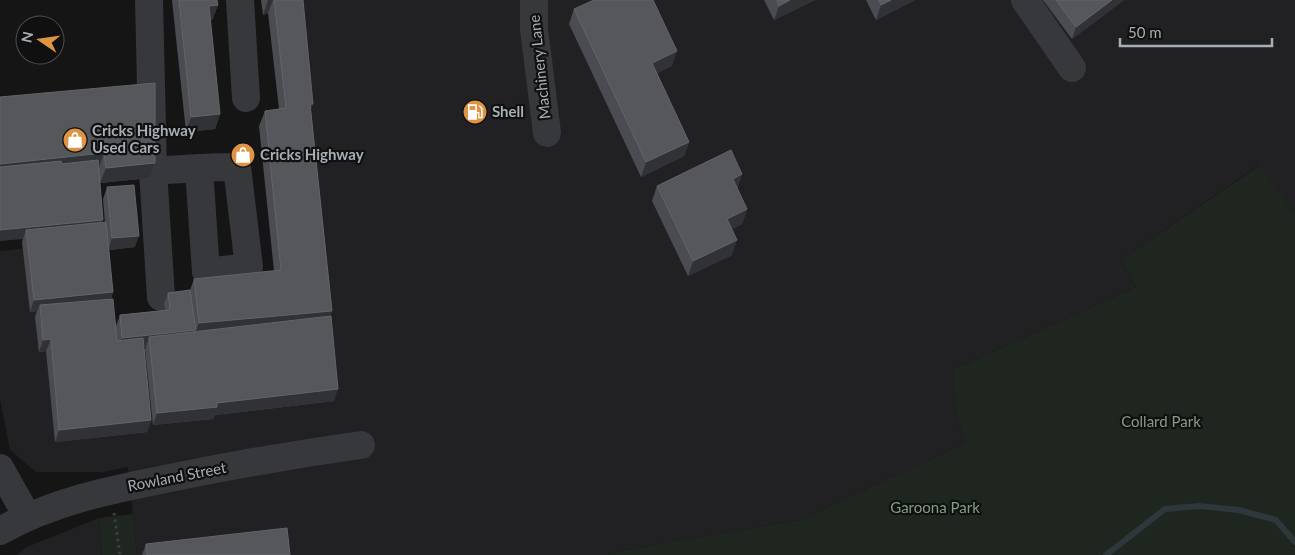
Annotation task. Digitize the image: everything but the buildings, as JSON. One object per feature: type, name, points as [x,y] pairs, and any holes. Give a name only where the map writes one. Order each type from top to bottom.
[{"type":"street","points":[[149,0],[153,171],[160,297]]},
{"type":"street","points":[[240,0],[246,98]]},
{"type":"street","name":"Machinery Lane","points":[[534,0],[534,29],[547,133]]},
{"type":"street","points":[[1025,0],[1072,68]]},
{"type":"street","points":[[153,171],[199,168]]},
{"type":"street","name":"Rowland Street","points":[[0,531],[27,516],[62,503],[104,491],[219,468],[361,445]]},
{"type":"street","points":[[0,468],[27,516]]},
{"type":"path","points":[[105,514],[114,512],[120,555]]},
{"type":"shaded area","points":[[297,0],[1295,0],[1295,214],[1259,165],[1121,260],[1136,287],[952,370],[956,413],[965,443],[801,520],[624,550],[611,555],[137,555],[128,467],[103,472],[36,472],[10,450],[0,399],[0,251],[65,244],[113,353],[330,326]]},
{"type":"shaded area","points":[[99,518],[102,555],[17,555],[27,547]]},
{"type":"green space","name":"Collard Park","points":[[1260,165],[1295,214],[1295,555],[611,555],[624,550],[801,520],[965,443],[956,413],[952,370],[1136,287],[1121,260]]},
{"type":"green space","points":[[133,514],[137,555],[102,555],[99,518]]},
{"type":"waterway","points":[[1106,555],[1165,509],[1199,506],[1239,510],[1276,520],[1295,542]]},
{"type":"place","name":"Shell","points":[[475,112]]},
{"type":"place","name":"Cricks Highway Used Cars","points":[[75,140]]},
{"type":"place","name":"Cricks Highway","points":[[243,155]]},
{"type":"park label","name":"Garoona Park","points":[[935,508]]}]
